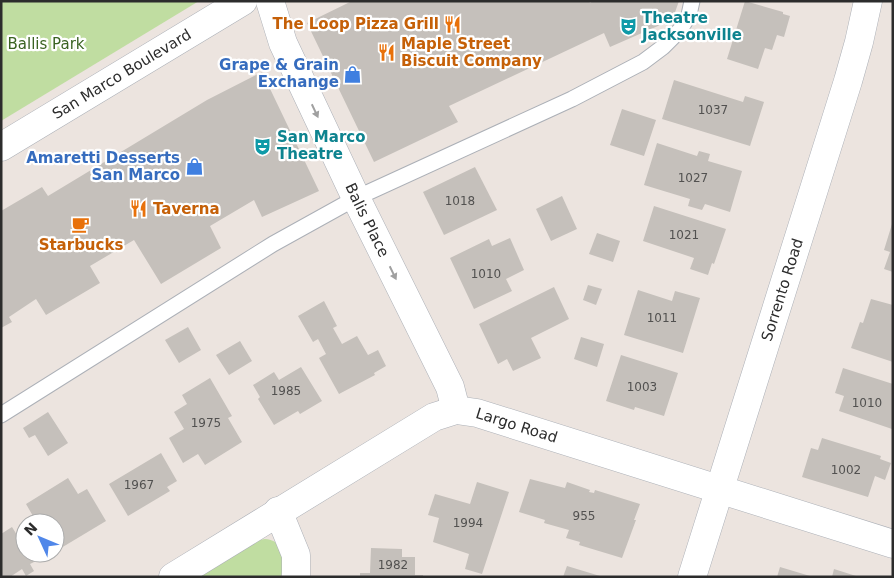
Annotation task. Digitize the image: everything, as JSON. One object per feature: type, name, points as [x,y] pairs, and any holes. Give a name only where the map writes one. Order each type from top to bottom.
[{"type":"street","points":[[104,84],[132,51],[212,1]]},
{"type":"street","name":"San Marco Boulevard","points":[[1,147],[242,1]]},
{"type":"street","name":"Balis Place","points":[[270,1],[283,43],[356,198],[450,387],[456,410]]},
{"type":"street","name":"Sorrento Road","points":[[692,577],[848,81],[868,1]]},
{"type":"street","name":"Largo Road","points":[[173,577],[434,417],[456,410],[477,413],[893,544]]},
{"type":"street","points":[[278,511],[296,555],[296,577]]},
{"type":"lane","points":[[1,415],[273,244],[356,198],[572,99],[643,62],[680,30],[689,15],[692,1]]},
{"type":"green space","name":"Ballis Park","points":[[1,1],[199,1],[1,121]]},
{"type":"green space","points":[[265,539],[277,543],[280,547],[283,558],[281,577],[196,577],[254,541]]},
{"type":"building","points":[[352,1],[589,1],[590,3],[593,1],[679,1],[674,15],[667,22],[610,47],[604,33],[449,106],[458,122],[374,162],[307,23]]},
{"type":"building","points":[[745,1],[783,12],[783,14],[790,16],[784,37],[777,35],[772,50],[765,48],[758,69],[727,59]]},
{"type":"building","points":[[262,72],[319,191],[262,217],[254,200],[210,226],[221,248],[161,284],[134,240],[90,266],[100,283],[46,315],[36,299],[9,317],[12,322],[1,328],[1,211],[42,187],[48,196],[207,100]]},
{"type":"building","points":[[674,80],[743,102],[745,96],[764,102],[750,146],[662,119]]},
{"type":"building","points":[[622,109],[656,120],[644,156],[610,145]]},
{"type":"building","points":[[657,143],[697,156],[699,151],[710,154],[708,161],[742,171],[730,212],[705,204],[702,210],[688,206],[690,199],[644,185]]},
{"type":"building","points":[[475,167],[497,210],[444,235],[423,192]]},
{"type":"building","points":[[562,196],[577,229],[551,241],[536,209]]},
{"type":"building","points":[[654,206],[726,229],[714,264],[712,263],[708,275],[690,269],[694,258],[643,241]]},
{"type":"building","points":[[892,224],[893,272],[884,269],[890,252],[884,250]]},
{"type":"building","points":[[597,233],[620,241],[613,262],[589,254]]},
{"type":"building","points":[[510,238],[524,270],[506,279],[512,291],[474,309],[450,258],[489,239],[492,246]]},
{"type":"building","points":[[588,285],[602,289],[596,305],[583,300]]},
{"type":"building","points":[[554,287],[569,319],[531,338],[541,358],[513,371],[507,359],[498,364],[479,324]]},
{"type":"building","points":[[638,290],[672,301],[675,291],[700,298],[683,353],[624,335]]},
{"type":"building","points":[[871,299],[893,305],[893,362],[851,348],[860,322],[863,323]]},
{"type":"building","points":[[324,301],[337,326],[333,328],[342,344],[357,336],[368,355],[378,350],[386,366],[374,373],[375,375],[339,394],[319,358],[326,354],[318,339],[313,342],[298,316]]},
{"type":"building","points":[[188,327],[201,350],[179,363],[165,340]]},
{"type":"building","points":[[581,337],[604,344],[597,367],[574,359]]},
{"type":"building","points":[[240,341],[252,361],[229,375],[216,355]]},
{"type":"building","points":[[621,355],[678,373],[664,416],[635,407],[634,410],[606,401]]},
{"type":"building","points":[[301,367],[322,401],[300,414],[298,411],[274,425],[258,399],[260,397],[253,385],[274,372],[279,380]]},
{"type":"building","points":[[843,368],[893,384],[892,429],[839,411],[844,396],[835,393]]},
{"type":"building","points":[[210,378],[232,416],[228,418],[242,442],[205,465],[198,454],[183,463],[169,438],[184,429],[174,412],[187,404],[182,395]]},
{"type":"building","points":[[48,412],[68,443],[48,456],[35,435],[29,438],[23,428]]},
{"type":"building","points":[[822,438],[881,456],[880,459],[891,463],[885,480],[875,476],[868,497],[802,477],[811,448],[818,450]]},
{"type":"building","points":[[161,453],[177,481],[167,487],[170,491],[128,516],[109,484]]},
{"type":"building","points":[[68,478],[78,494],[87,489],[106,521],[65,546],[65,513],[31,513],[26,504]]},
{"type":"building","points":[[530,479],[565,488],[567,482],[590,490],[589,492],[594,493],[595,490],[640,504],[622,558],[579,545],[580,542],[566,538],[569,530],[544,523],[545,520],[519,512]]},
{"type":"building","points":[[477,482],[509,492],[482,574],[465,569],[469,554],[433,542],[439,518],[428,515],[435,494],[470,504]]},
{"type":"building","points":[[12,527],[15,532],[15,563],[32,563],[30,564],[34,571],[26,576],[22,569],[10,577],[1,577],[1,534]]},
{"type":"building","points":[[371,548],[402,549],[402,557],[415,557],[415,575],[423,575],[423,577],[360,577],[360,573],[370,573]]},
{"type":"building","points":[[567,566],[600,576],[600,577],[563,577]]},
{"type":"building","points":[[780,567],[810,576],[810,577],[777,577]]},
{"type":"building","points":[[834,569],[856,576],[856,577],[832,577]]},
{"type":"place","name":"The Loop Pizza Grill","points":[[453,24]]},
{"type":"place","name":"Theatre Jacksonville","points":[[628,27]]},
{"type":"place","name":"Maple Street Biscuit Company","points":[[387,53]]},
{"type":"place","name":"Grape & Grain Exchange","points":[[353,74]]},
{"type":"place","name":"San Marco Theatre","points":[[263,146]]},
{"type":"place","name":"Amaretti Desserts San Marco","points":[[194,167]]},
{"type":"place","name":"Taverna","points":[[139,209]]},
{"type":"place","name":"Starbucks","points":[[81,224]]}]
